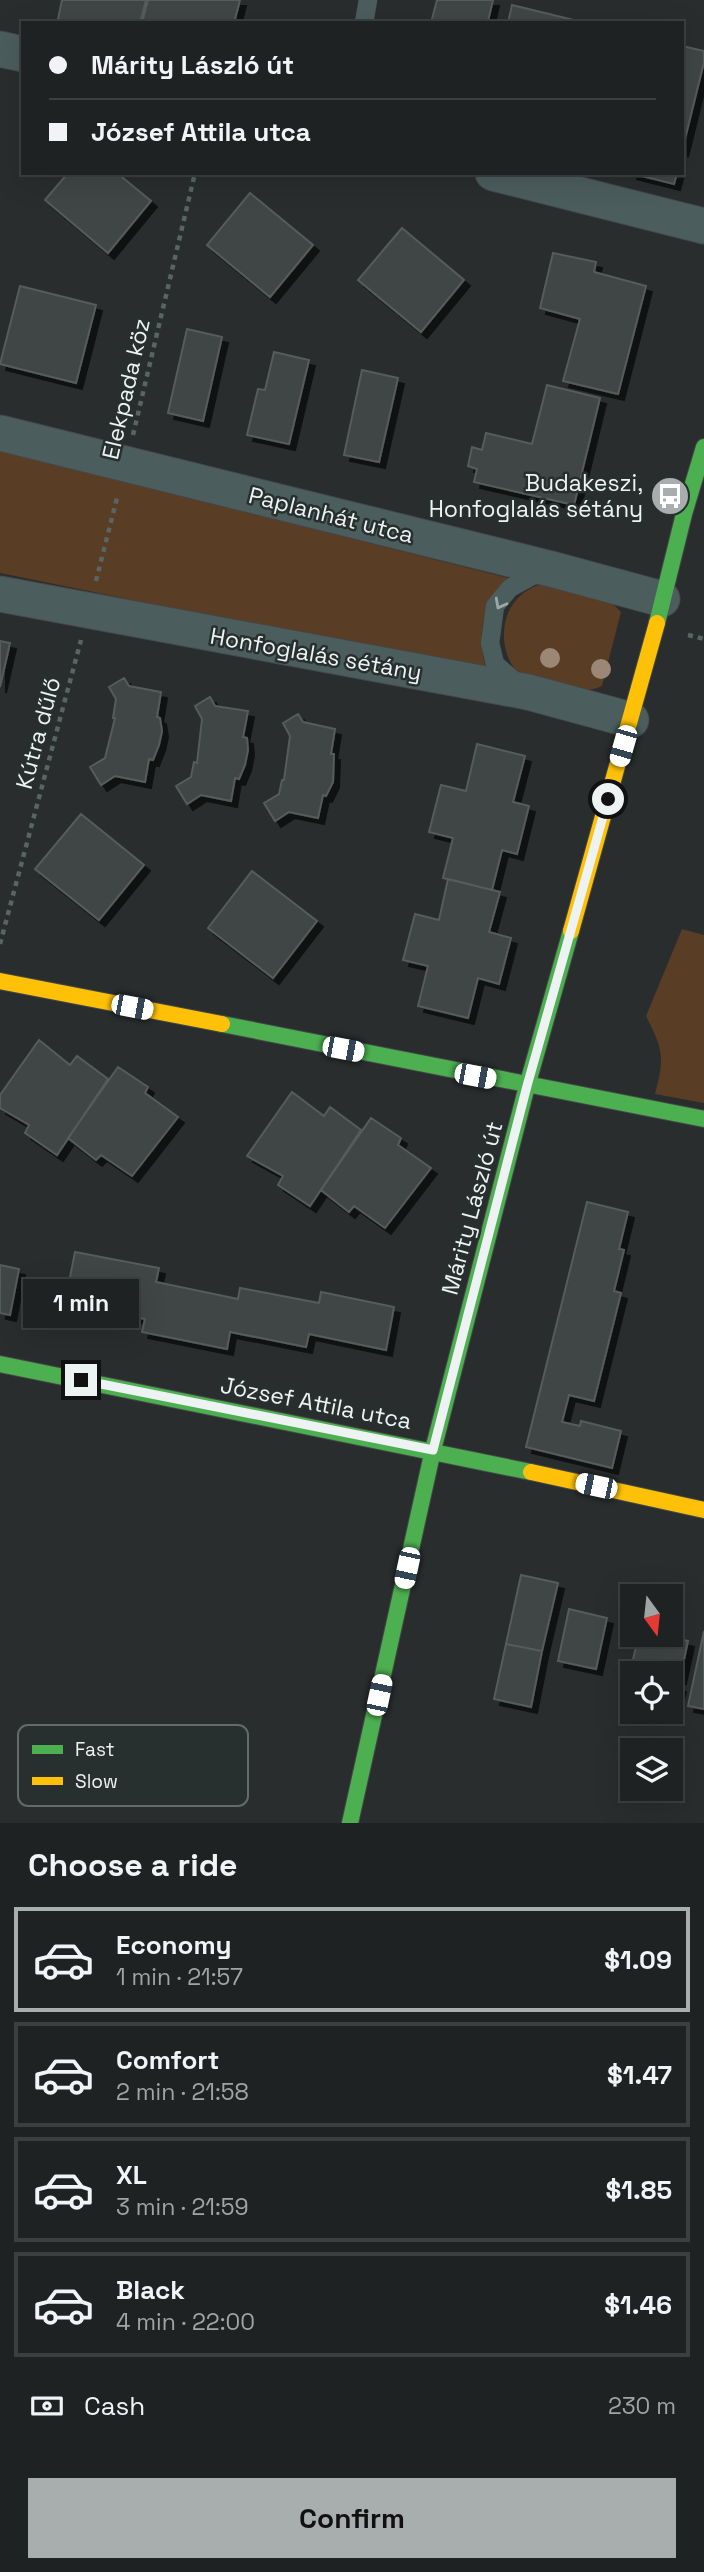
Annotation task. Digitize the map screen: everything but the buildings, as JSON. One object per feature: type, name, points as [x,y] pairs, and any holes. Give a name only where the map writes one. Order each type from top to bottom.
[{"type":"street","points":[[0,49],[21,54]]},
{"type":"street","points":[[501,175],[704,226]]},
{"type":"street","name":"Paplanhát utca","points":[[0,433],[555,570],[662,599]]},
{"type":"street","name":"Márity László út","points":[[350,1823],[433,1450],[527,1086],[631,720],[704,447]]},
{"type":"street","name":"Honfoglalás sétány","points":[[0,594],[528,692],[631,720]]},
{"type":"street","points":[[0,981],[704,1119]]},
{"type":"street","name":"József Attila utca","points":[[0,1364],[433,1450],[704,1510]]},
{"type":"lane","points":[[364,21],[368,0]]},
{"type":"lane","points":[[528,692],[495,664],[490,643],[495,606],[510,588],[532,576],[555,570]]},
{"type":"path","name":"Elekpada köz","points":[[88,612],[126,465],[195,175]]},
{"type":"path","name":"Kútra dűlő","points":[[0,944],[88,612]]},
{"type":"shaded area","points":[[0,450],[512,579],[486,613],[482,647],[488,672],[0,573]]},
{"type":"shaded area","points":[[549,582],[607,598],[621,612],[602,686],[581,691],[540,683],[528,680],[512,666],[504,634],[508,613],[525,592]]},
{"type":"shaded area","points":[[682,929],[704,935],[704,1103],[655,1094],[661,1054],[646,1016]]},
{"type":"traffic: fast","points":[[657,623],[704,447]]},
{"type":"traffic: fast","points":[[350,1823],[433,1450],[527,1086],[571,931]]},
{"type":"traffic: fast","points":[[222,1024],[704,1119]]},
{"type":"traffic: fast","points":[[0,1364],[531,1472]]},
{"type":"traffic: slow","points":[[571,931],[657,623]]},
{"type":"traffic: slow","points":[[0,981],[222,1024]]},
{"type":"traffic: slow","points":[[531,1472],[704,1510]]},
{"type":"place","name":"Budakeszi, Honfoglalás sétány","points":[[670,496]]},
{"type":"route","points":[[81,1380],[433,1450],[527,1086],[608,799]]}]
